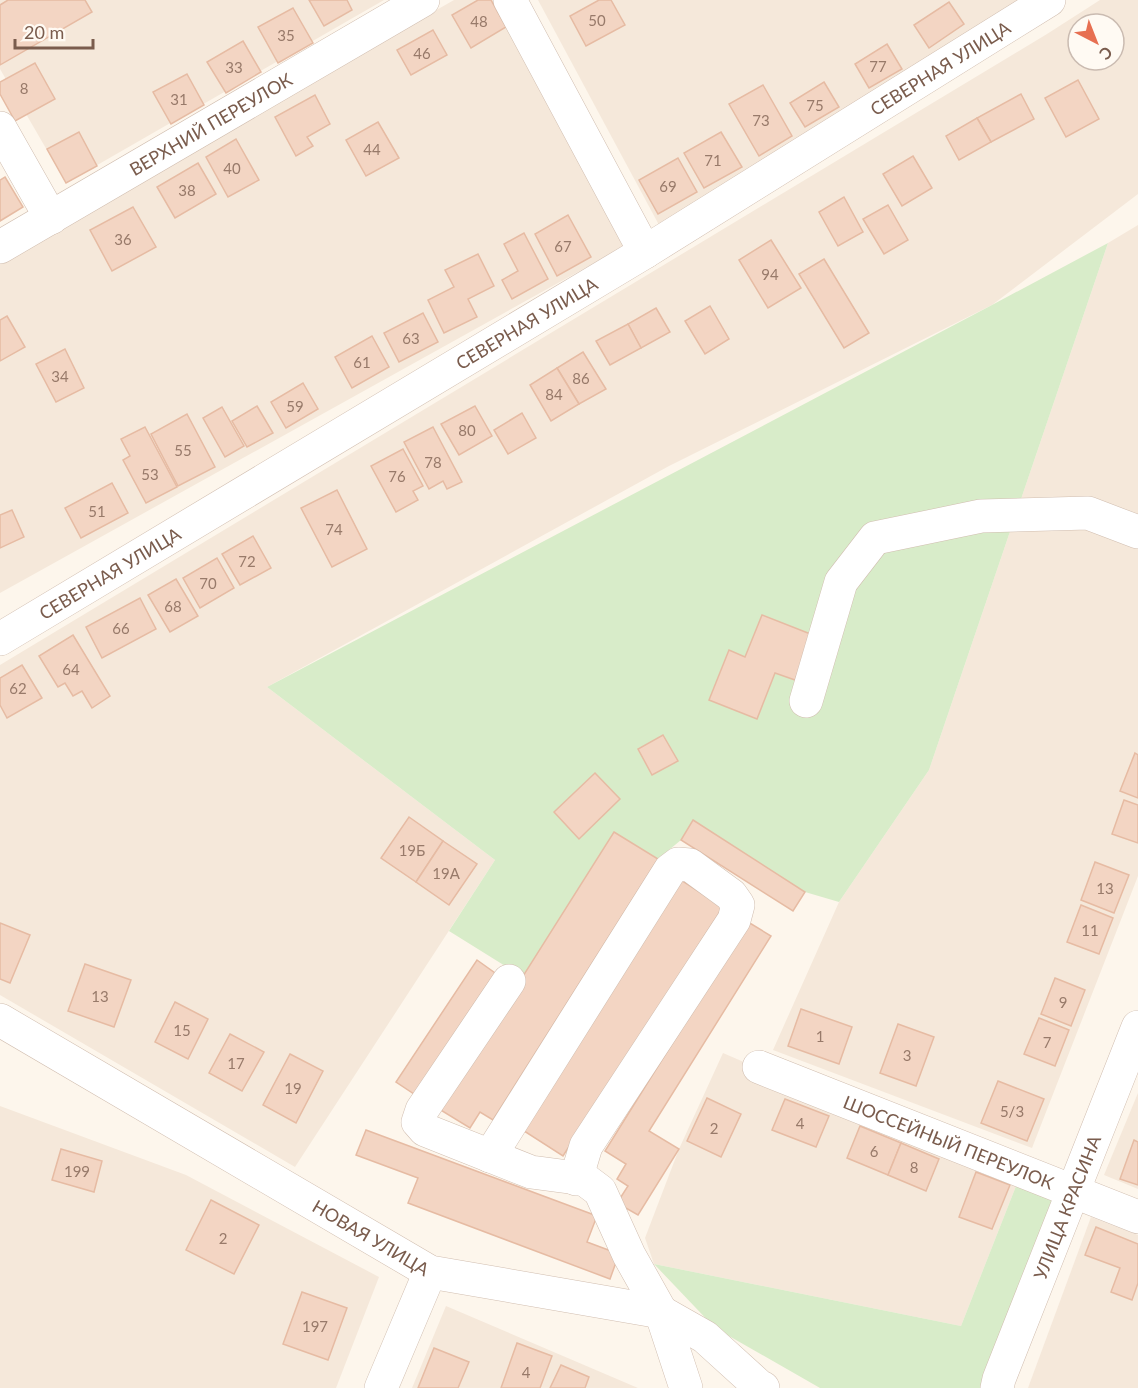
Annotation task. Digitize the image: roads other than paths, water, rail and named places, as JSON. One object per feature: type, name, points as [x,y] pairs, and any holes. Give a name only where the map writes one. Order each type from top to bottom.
[{"type":"street","name":"ВЕРХНИЙ ПЕРЕУЛОК","points":[[0,247],[423,0]]},
{"type":"street","points":[[510,0],[645,252]]},
{"type":"street","name":"СЕВЕРНАЯ УЛИЦА","points":[[0,639],[645,252],[1049,0]]},
{"type":"street","points":[[0,128],[51,218]]},
{"type":"street","points":[[806,701],[841,582],[875,538],[981,516],[1088,513],[1138,532]]},
{"type":"street","points":[[490,1156],[670,870],[678,864],[690,865],[731,895],[738,905],[734,920],[586,1146],[576,1179]]},
{"type":"street","points":[[509,981],[423,1110],[418,1122],[425,1130],[531,1172],[584,1179],[600,1191],[629,1255],[661,1312],[686,1388]]},
{"type":"street","name":"НОВАЯ УЛИЦА","points":[[0,1020],[430,1272],[661,1312],[705,1337],[763,1388]]},
{"type":"street","name":"УЛИЦА КРАСИНА","points":[[997,1388],[1138,1027]]},
{"type":"street","name":"ШОССЕЙНЫЙ ПЕРЕУЛОК","points":[[759,1067],[1138,1217]]},
{"type":"street","points":[[381,1388],[430,1272]]}]
